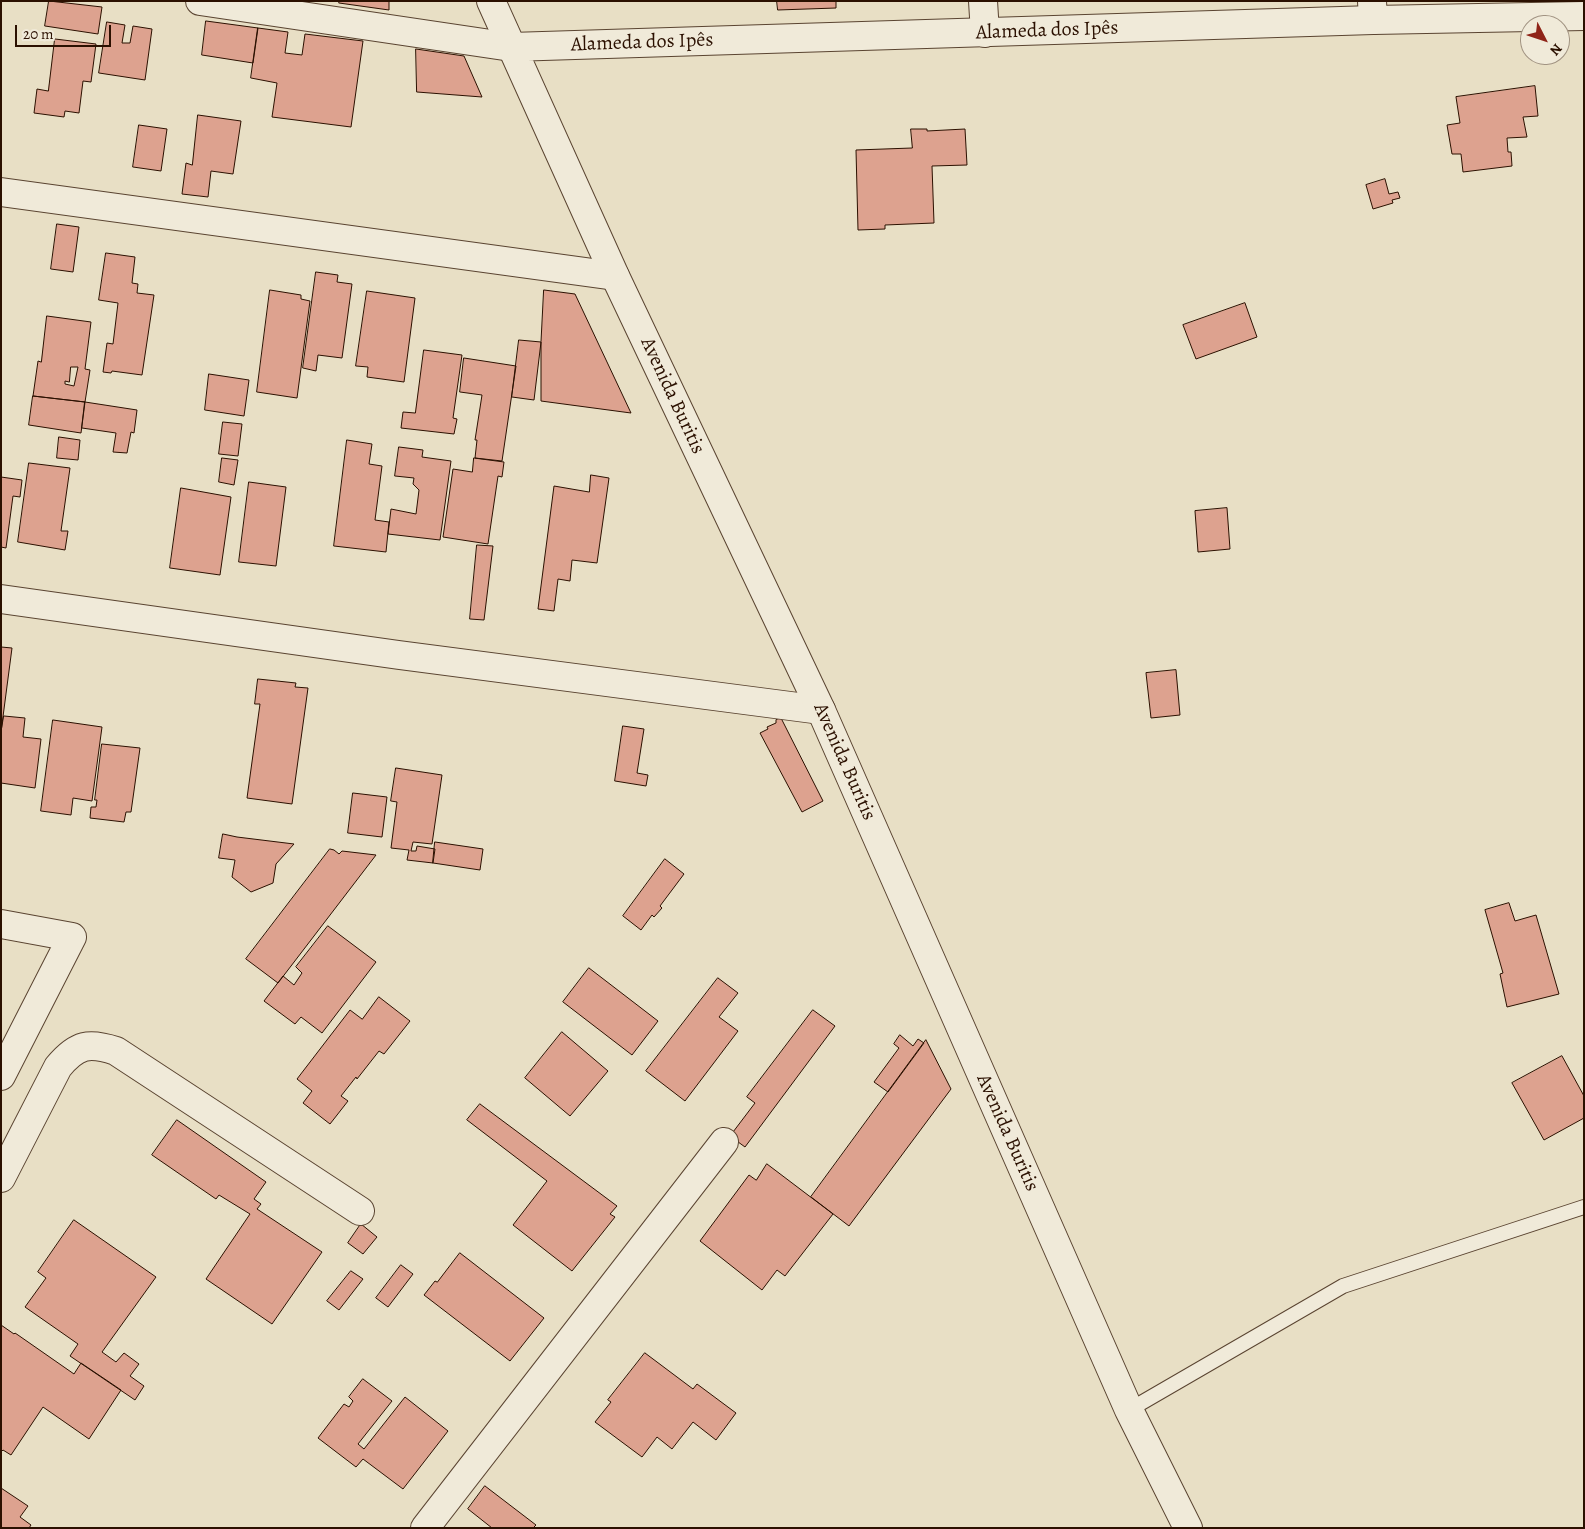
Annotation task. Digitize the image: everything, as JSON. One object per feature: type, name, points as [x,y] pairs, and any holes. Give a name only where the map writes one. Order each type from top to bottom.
[{"type":"street","name":"Alameda dos Ipês","points":[[200,1],[511,47],[985,32],[1373,11],[1584,16]]},
{"type":"street","name":"Avenida Buritis","points":[[490,1],[615,276],[821,710],[1129,1410],[1188,1528]]},
{"type":"street","points":[[983,1],[985,32]]},
{"type":"street","points":[[1,192],[615,276]]},
{"type":"street","points":[[1,599],[399,655],[821,710]]},
{"type":"street","points":[[1,924],[72,937],[1,1076]]},
{"type":"street","points":[[1,1178],[58,1067],[68,1055],[84,1047],[98,1045],[116,1051],[360,1212]]},
{"type":"street","points":[[425,1528],[724,1142]]},
{"type":"lane","points":[[1129,1410],[1343,1286],[1584,1207]]},
{"type":"building","points":[[49,1],[102,7],[98,34],[45,26]]},
{"type":"building","points":[[340,1],[389,1],[389,10],[339,3]]},
{"type":"building","points":[[777,1],[836,1],[836,8],[778,10]]},
{"type":"building","points":[[206,21],[258,28],[253,63],[202,55]]},
{"type":"building","points":[[107,22],[125,25],[122,43],[130,43],[133,26],[152,29],[145,80],[99,73]]},
{"type":"building","points":[[258,28],[288,32],[285,53],[302,55],[305,34],[363,41],[351,127],[272,117],[277,83],[251,78]]},
{"type":"building","points":[[55,39],[96,44],[91,82],[83,81],[79,113],[65,111],[64,117],[34,113],[37,89],[48,91]]},
{"type":"building","points":[[416,49],[464,56],[482,97],[417,92]]},
{"type":"building","points":[[1535,86],[1538,116],[1523,117],[1527,137],[1507,138],[1512,166],[1463,172],[1461,154],[1452,154],[1447,125],[1460,123],[1456,97]]},
{"type":"building","points":[[198,115],[241,121],[233,174],[211,171],[208,197],[182,194],[186,163],[192,165]]},
{"type":"building","points":[[139,125],[167,129],[161,171],[133,167]]},
{"type":"building","points":[[911,129],[927,129],[927,131],[965,129],[967,165],[932,166],[934,223],[885,225],[885,229],[858,230],[856,150],[912,148]]},
{"type":"building","points":[[1385,179],[1389,194],[1398,192],[1400,198],[1392,200],[1393,203],[1373,209],[1366,185]]},
{"type":"building","points":[[57,224],[79,227],[73,272],[51,269]]},
{"type":"building","points":[[106,253],[135,257],[132,283],[138,284],[137,293],[154,295],[142,375],[112,371],[111,373],[103,372],[107,343],[113,344],[118,303],[99,300]]},
{"type":"building","points":[[316,272],[338,275],[337,282],[352,284],[342,358],[318,355],[316,371],[303,368]]},
{"type":"building","points":[[270,290],[301,295],[301,299],[310,301],[297,398],[257,392]]},
{"type":"building","points":[[544,290],[575,294],[631,413],[541,401],[541,342]]},
{"type":"building","points":[[367,291],[415,298],[404,382],[367,377],[368,367],[356,366]]},
{"type":"building","points":[[1245,303],[1257,337],[1196,359],[1183,325]]},
{"type":"building","points":[[47,316],[91,322],[85,369],[90,370],[85,402],[33,396],[38,361],[41,362]],"holes":[[[71,367],[78,367],[74,386],[65,384],[65,381],[69,382]]]},
{"type":"building","points":[[519,340],[541,342],[534,400],[512,397]]},
{"type":"building","points":[[424,350],[462,355],[453,418],[457,419],[454,434],[401,428],[403,412],[415,413]]},
{"type":"building","points":[[464,358],[516,366],[502,461],[475,458],[477,440],[475,440],[482,395],[460,392]]},
{"type":"building","points":[[209,374],[249,380],[244,416],[205,410]]},
{"type":"building","points":[[33,396],[85,402],[81,433],[29,425]]},
{"type":"building","points":[[85,402],[137,410],[134,433],[131,432],[127,453],[113,452],[116,433],[82,428]]},
{"type":"building","points":[[223,422],[242,424],[238,456],[219,454]]},
{"type":"building","points":[[59,437],[80,440],[78,460],[57,458]]},
{"type":"building","points":[[347,440],[372,444],[369,464],[382,466],[375,520],[389,522],[386,552],[334,546]]},
{"type":"building","points":[[399,447],[423,450],[422,457],[451,461],[440,540],[388,534],[391,509],[416,514],[419,490],[413,484],[414,478],[395,476]]},
{"type":"building","points":[[222,458],[238,460],[234,485],[219,482]]},
{"type":"building","points":[[474,458],[504,462],[502,477],[498,476],[488,544],[443,537],[453,469],[472,472]]},
{"type":"building","points":[[29,463],[70,468],[61,531],[68,531],[65,550],[18,542]]},
{"type":"building","points":[[591,475],[609,478],[597,563],[572,560],[570,581],[558,579],[554,611],[538,609],[554,486],[589,492]]},
{"type":"building","points":[[1,477],[22,480],[20,497],[13,496],[6,548],[1,547]]},
{"type":"building","points":[[249,482],[286,487],[276,566],[239,562]]},
{"type":"building","points":[[181,488],[231,497],[220,575],[170,568]]},
{"type":"building","points":[[1227,508],[1230,549],[1198,552],[1195,511]]},
{"type":"building","points":[[477,545],[493,546],[484,620],[470,619]]},
{"type":"building","points":[[1,647],[12,648],[1,732]]},
{"type":"building","points":[[1176,670],[1180,715],[1151,718],[1146,673]]},
{"type":"building","points":[[258,679],[296,683],[295,687],[308,688],[292,804],[247,798],[260,704],[255,704]]},
{"type":"building","points":[[4,716],[25,718],[23,737],[41,739],[35,788],[1,783],[1,732]]},
{"type":"building","points":[[781,718],[823,801],[802,812],[760,733]]},
{"type":"building","points":[[53,720],[102,727],[92,801],[73,798],[71,815],[41,811]]},
{"type":"building","points":[[623,726],[644,729],[637,773],[648,775],[646,786],[615,781]]},
{"type":"building","points":[[102,744],[140,748],[131,812],[126,812],[124,822],[90,818],[91,807],[96,807],[97,800],[95,800]]},
{"type":"building","points":[[396,768],[442,775],[432,844],[413,842],[411,851],[416,851],[417,846],[435,849],[433,863],[407,860],[409,850],[391,848],[397,802],[391,801]]},
{"type":"building","points":[[353,793],[387,797],[382,837],[348,833]]},
{"type":"building","points":[[223,834],[294,844],[276,864],[273,883],[251,892],[232,877],[235,860],[219,858]]},
{"type":"building","points":[[435,842],[483,849],[480,870],[433,863]]},
{"type":"building","points":[[330,849],[339,854],[342,851],[376,855],[278,983],[246,959]]},
{"type":"building","points":[[665,859],[684,874],[660,906],[662,908],[654,917],[652,915],[641,930],[623,916]]},
{"type":"building","points":[[1509,903],[1515,921],[1536,915],[1559,994],[1507,1007],[1500,974],[1503,973],[1485,910]]},
{"type":"building","points":[[328,926],[376,962],[322,1033],[301,1017],[295,1024],[264,1001],[283,976],[294,985],[302,973],[296,967]]},
{"type":"building","points":[[589,968],[658,1021],[632,1055],[563,1002]]},
{"type":"building","points":[[718,978],[738,993],[719,1017],[738,1031],[685,1101],[646,1071]]},
{"type":"building","points":[[379,997],[410,1021],[384,1054],[379,1051],[341,1096],[348,1101],[330,1124],[303,1103],[312,1091],[297,1079],[350,1010],[362,1019]]},
{"type":"building","points":[[813,1010],[835,1026],[745,1147],[730,1136],[755,1103],[747,1097]]},
{"type":"building","points":[[562,1032],[608,1071],[570,1116],[525,1078]]},
{"type":"building","points":[[900,1035],[913,1046],[918,1039],[924,1043],[888,1092],[874,1082],[899,1048],[894,1044]]},
{"type":"building","points":[[926,1040],[951,1089],[849,1226],[811,1197]]},
{"type":"building","points":[[1562,1056],[1584,1096],[1584,1118],[1544,1140],[1512,1083]]},
{"type":"building","points":[[480,1104],[617,1206],[610,1214],[615,1217],[572,1271],[513,1225],[547,1181],[467,1120]]},
{"type":"building","points":[[177,1120],[266,1182],[254,1199],[261,1204],[257,1209],[322,1252],[272,1324],[206,1279],[250,1214],[219,1195],[216,1199],[152,1155]]},
{"type":"building","points":[[767,1164],[833,1214],[785,1276],[777,1270],[762,1290],[700,1241],[749,1175],[756,1180]]},
{"type":"building","points":[[74,1220],[156,1277],[102,1352],[116,1362],[124,1353],[139,1364],[130,1376],[144,1386],[135,1400],[70,1356],[78,1344],[25,1307],[46,1278],[38,1272]]},
{"type":"building","points":[[361,1224],[377,1237],[363,1254],[348,1243]]},
{"type":"building","points":[[460,1253],[544,1318],[510,1361],[424,1295]]},
{"type":"building","points":[[401,1265],[413,1274],[388,1307],[376,1298]]},
{"type":"building","points":[[351,1271],[363,1279],[339,1310],[327,1301]]},
{"type":"building","points":[[1,1325],[74,1374],[81,1363],[121,1390],[89,1439],[43,1407],[11,1455],[3,1450],[1,1452]]},
{"type":"building","points":[[645,1353],[693,1389],[697,1384],[736,1413],[716,1440],[693,1422],[672,1449],[657,1437],[642,1457],[595,1422],[611,1402],[608,1400]]},
{"type":"building","points":[[363,1379],[392,1401],[358,1444],[364,1449],[405,1397],[448,1431],[403,1489],[363,1459],[356,1467],[318,1438],[344,1404],[349,1407],[353,1401],[349,1397]]},
{"type":"building","points":[[485,1486],[536,1525],[533,1528],[492,1528],[468,1509]]},
{"type":"building","points":[[1,1488],[28,1506],[20,1517],[31,1525],[29,1528],[1,1528]]}]
